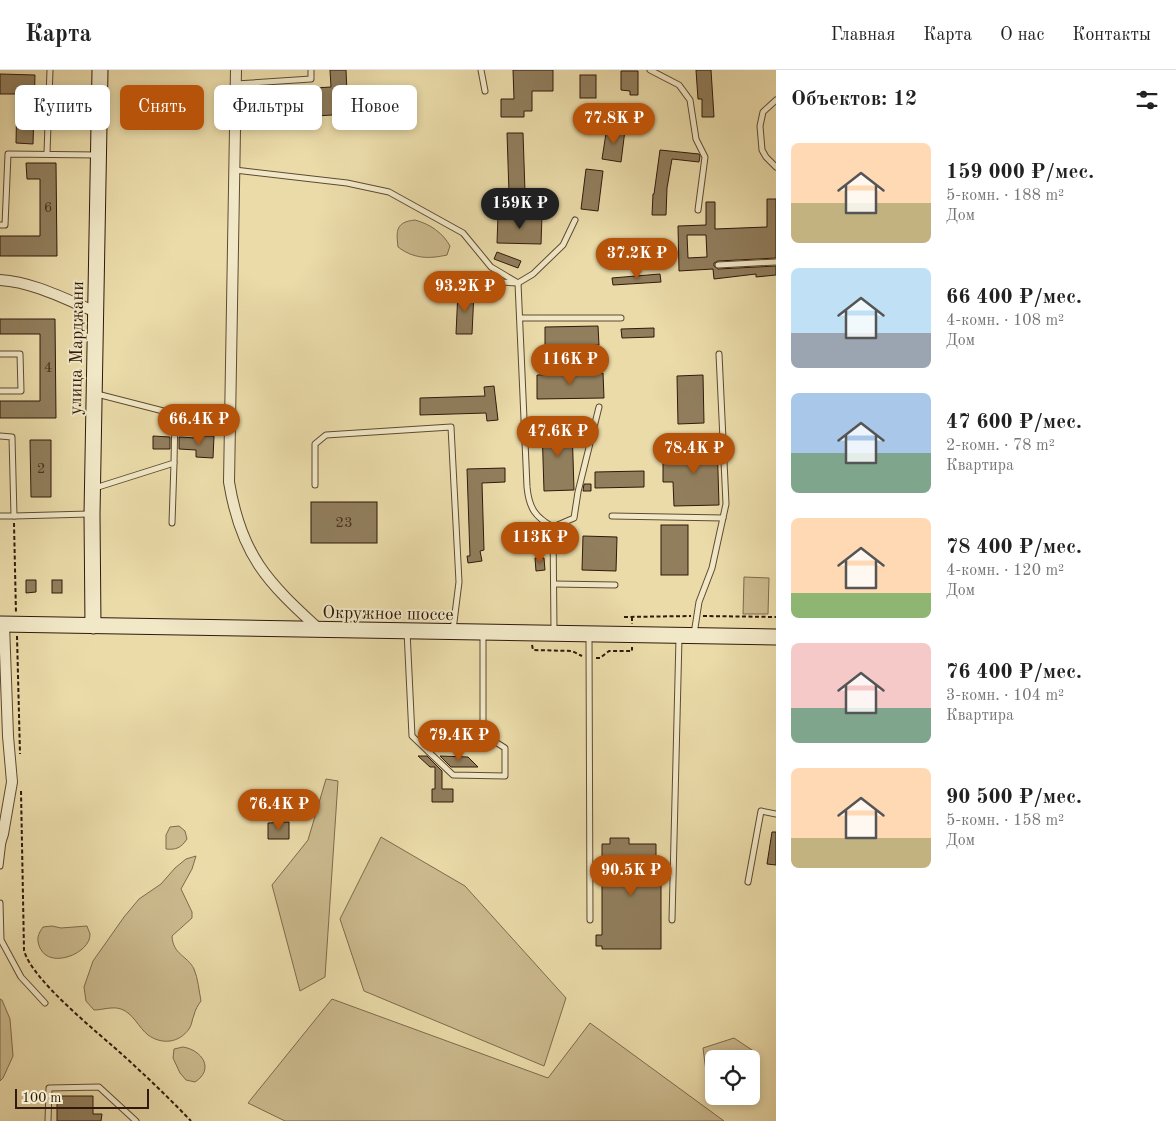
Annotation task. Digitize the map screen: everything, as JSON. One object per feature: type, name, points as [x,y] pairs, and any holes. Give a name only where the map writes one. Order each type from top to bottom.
[{"type":"street","name":"улица Марджани","points":[[93,626],[92,488],[100,70]]},
{"type":"street","points":[[236,70],[229,482],[233,508],[242,534],[254,558],[272,584],[320,630]]},
{"type":"street","points":[[0,280],[12,280],[30,285],[96,312]]},
{"type":"street","points":[[2,839],[12,782],[8,736],[7,624]]},
{"type":"street","name":"Окружное шоссе","points":[[7,624],[776,637]]},
{"type":"lane","points":[[47,153],[50,70]]},
{"type":"lane","points":[[236,84],[311,79],[311,70]]},
{"type":"lane","points":[[481,70],[485,91]]},
{"type":"lane","points":[[650,70],[679,86],[690,100],[696,138],[705,157],[698,210]]},
{"type":"lane","points":[[776,100],[763,112],[760,126],[762,150],[776,167]]},
{"type":"lane","points":[[0,225],[4,225],[8,154],[98,155]]},
{"type":"lane","points":[[235,170],[347,183],[389,192],[463,233],[491,267],[518,283]]},
{"type":"lane","points":[[500,282],[518,283],[533,274],[563,245],[575,220]]},
{"type":"lane","points":[[718,265],[776,262]]},
{"type":"lane","points":[[518,283],[528,498],[541,521],[553,527],[574,518],[578,492],[598,406]]},
{"type":"lane","points":[[520,318],[621,318]]},
{"type":"lane","points":[[0,354],[20,354],[20,391],[0,391]]},
{"type":"lane","points":[[672,920],[686,635],[712,568],[726,504],[719,354]]},
{"type":"lane","points":[[94,394],[175,414],[172,523]]},
{"type":"lane","points":[[315,485],[315,444],[326,434],[452,428],[459,582],[452,633]]},
{"type":"lane","points":[[0,436],[12,437],[14,516]]},
{"type":"lane","points":[[92,488],[174,463]]},
{"type":"lane","points":[[0,516],[92,514]]},
{"type":"lane","points":[[612,516],[723,518]]},
{"type":"lane","points":[[553,527],[554,634]]},
{"type":"lane","points":[[554,584],[614,585]]},
{"type":"lane","points":[[407,631],[412,736],[453,775],[505,776],[505,748],[483,734],[483,633]]},
{"type":"lane","points":[[589,634],[590,920]]},
{"type":"lane","points":[[748,882],[761,811],[776,814]]},
{"type":"lane","points":[[0,866],[2,839]]},
{"type":"lane","points":[[0,903],[2,940],[21,977],[45,1003]]},
{"type":"lane","points":[[48,1121],[49,1088],[99,1087],[136,1121]]},
{"type":"path","points":[[14,516],[7,624],[20,760]]},
{"type":"path","points":[[21,790],[24,950],[31,968],[191,1121]]},
{"type":"shaded area","points":[[415,220],[426,224],[444,237],[450,246],[447,255],[422,257],[410,254],[398,247],[397,232],[399,228],[404,223]]},
{"type":"shaded area","points":[[744,577],[769,578],[768,614],[743,614]]},
{"type":"shaded area","points":[[326,779],[338,781],[325,977],[300,991],[272,885],[308,840]]},
{"type":"shaded area","points":[[179,826],[185,831],[187,839],[178,848],[166,849],[166,835],[170,827]]},
{"type":"shaded area","points":[[381,837],[465,886],[566,998],[544,1066],[364,991],[340,919]]},
{"type":"shaded area","points":[[196,856],[192,869],[181,889],[192,912],[192,918],[172,936],[175,947],[194,969],[201,1001],[185,1034],[175,1040],[164,1041],[148,1035],[129,1014],[121,1009],[94,1010],[86,1001],[84,987],[93,961],[139,899],[161,884],[186,859]]},
{"type":"shaded area","points":[[87,926],[90,934],[89,941],[77,953],[60,958],[52,958],[40,948],[38,939],[43,927],[61,928]]},
{"type":"shaded area","points":[[0,999],[10,1019],[13,1056],[0,1081]]},
{"type":"shaded area","points":[[332,999],[548,1078],[590,1023],[724,1121],[285,1121],[248,1103]]},
{"type":"shaded area","points":[[734,1038],[752,1050],[705,1050],[705,1064],[703,1048]]},
{"type":"shaded area","points":[[183,1047],[196,1052],[204,1061],[204,1071],[195,1082],[186,1080],[180,1073],[173,1058],[174,1049]]},
{"type":"building","points":[[330,70],[346,70],[347,85],[332,85],[332,115],[322,116],[322,88],[331,87]]},
{"type":"building","points":[[513,70],[553,70],[553,91],[532,91],[532,111],[524,111],[524,117],[501,117],[501,99],[514,99]]},
{"type":"building","points":[[696,70],[711,70],[714,117],[702,117],[702,99],[698,99]]},
{"type":"building","points":[[621,71],[638,71],[638,95],[630,95],[630,91],[621,90]]},
{"type":"building","points":[[0,74],[35,75],[35,85],[15,85],[15,94],[0,94]]},
{"type":"building","points":[[580,75],[596,75],[596,98],[580,98]]},
{"type":"building","points":[[607,127],[625,130],[621,162],[602,159]]},
{"type":"building","points":[[16,130],[33,130],[33,144],[16,143]]},
{"type":"building","points":[[507,133],[523,133],[525,192],[509,193]]},
{"type":"building","points":[[660,150],[699,154],[700,156],[699,162],[672,159],[667,188],[666,215],[652,215],[653,194]]},
{"type":"building","points":[[26,163],[56,163],[57,256],[0,256],[0,236],[40,236],[40,179],[27,179]]},
{"type":"building","points":[[586,169],[603,171],[598,211],[581,209]]},
{"type":"building","points":[[767,199],[776,199],[776,258],[718,261],[714,263],[714,266],[718,269],[776,266],[776,275],[756,277],[756,274],[714,279],[713,269],[679,271],[678,226],[706,225],[706,202],[715,202],[715,229],[767,227]],"holes":[[[687,235],[706,235],[707,257],[688,258]]]},
{"type":"building","points":[[498,215],[542,216],[541,244],[497,243]]},
{"type":"building","points":[[497,252],[521,261],[518,268],[494,259]]},
{"type":"building","points":[[660,274],[661,282],[613,285],[612,278]]},
{"type":"building","points":[[458,291],[474,292],[472,334],[456,334]]},
{"type":"building","points":[[0,319],[55,319],[56,418],[0,418],[0,401],[40,401],[40,334],[0,334]]},
{"type":"building","points":[[598,326],[599,345],[545,346],[545,327]]},
{"type":"building","points":[[654,328],[654,337],[622,338],[621,329]]},
{"type":"building","points":[[603,373],[604,398],[537,399],[537,375]]},
{"type":"building","points":[[703,375],[704,423],[678,424],[677,376]]},
{"type":"building","points":[[494,386],[498,420],[487,421],[486,413],[420,415],[420,398],[485,396],[484,387]]},
{"type":"building","points":[[572,426],[574,490],[544,491],[542,427]]},
{"type":"building","points":[[153,436],[170,437],[170,449],[153,449]]},
{"type":"building","points":[[197,436],[214,436],[213,458],[196,457],[196,450],[179,449],[179,437],[197,438]]},
{"type":"building","points":[[717,439],[719,505],[674,506],[673,482],[663,482],[663,456],[691,455],[691,440]]},
{"type":"building","points":[[30,440],[51,440],[51,497],[31,497]]},
{"type":"building","points":[[505,468],[505,482],[482,483],[484,550],[480,551],[482,561],[468,563],[467,556],[470,556],[467,469]]},
{"type":"building","points":[[644,471],[644,487],[595,488],[595,472]]},
{"type":"building","points":[[584,484],[591,484],[591,491],[583,491]]},
{"type":"building","points":[[311,502],[377,502],[377,543],[311,543]]},
{"type":"building","points":[[661,525],[688,525],[688,575],[661,575]]},
{"type":"building","points":[[583,536],[617,537],[616,571],[582,570]]},
{"type":"building","points":[[535,558],[544,558],[545,570],[536,571]]},
{"type":"building","points":[[26,580],[36,580],[36,592],[26,593]]},
{"type":"building","points":[[52,580],[62,580],[62,593],[52,593]]},
{"type":"building","points":[[418,756],[427,756],[442,771],[442,789],[453,789],[453,802],[432,802],[432,789],[435,789],[435,767],[430,767]]},
{"type":"building","points":[[440,756],[468,757],[478,767],[451,767]]},
{"type":"building","points":[[289,822],[289,839],[268,839],[268,823]]},
{"type":"building","points":[[772,832],[776,832],[776,865],[767,864]]},
{"type":"building","points":[[610,838],[629,838],[629,844],[656,844],[656,859],[660,859],[661,872],[661,949],[602,949],[602,946],[596,946],[596,935],[602,935],[602,844],[610,844]]},
{"type":"building","points":[[57,1096],[93,1096],[93,1114],[102,1114],[101,1121],[57,1121]]}]
